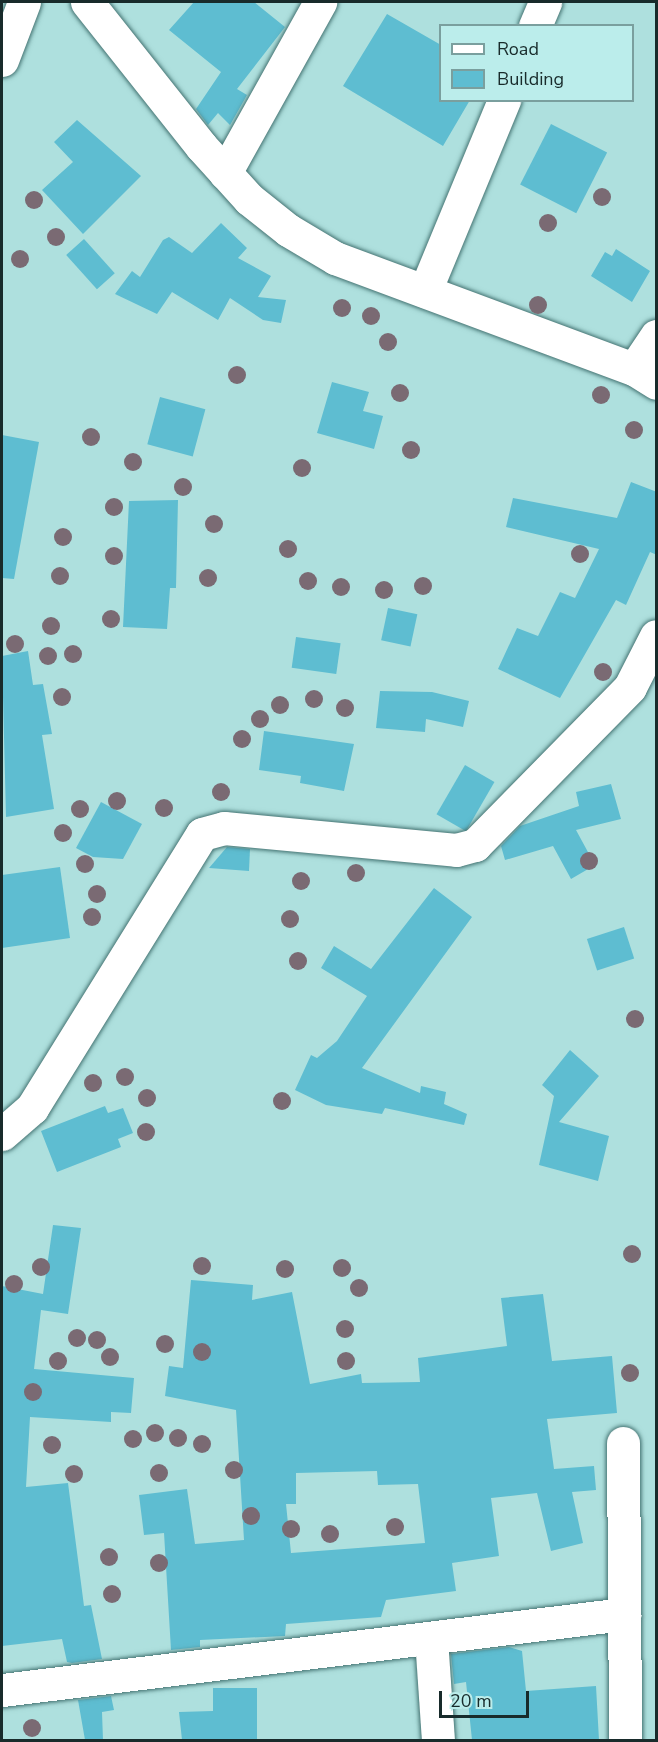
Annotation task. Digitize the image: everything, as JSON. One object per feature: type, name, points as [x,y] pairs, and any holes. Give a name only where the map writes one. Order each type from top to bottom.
[{"type":"street","points":[[2,60],[24,2]]},
{"type":"street","points":[[87,2],[225,173],[297,235],[335,258],[646,376],[657,336]]},
{"type":"street","points":[[225,173],[320,2]]},
{"type":"street","points":[[536,24],[545,2]]},
{"type":"street","points":[[425,291],[503,102]]},
{"type":"street","points":[[2,1134],[32,1108],[202,834],[224,828],[456,850],[475,845],[630,687],[657,636]]},
{"type":"street","points":[[623,1443],[625,1740]]},
{"type":"street","points":[[2,1690],[624,1614]]},
{"type":"street","points":[[430,1638],[438,1740]]},
{"type":"building","points":[[194,2],[254,2],[285,27],[237,89],[247,95],[230,125],[218,113],[208,125],[196,109],[221,72],[169,30]]},
{"type":"building","points":[[387,14],[439,44],[439,102],[469,102],[443,146],[343,86]]},
{"type":"building","points":[[77,120],[141,176],[83,234],[42,190],[73,162],[54,142]]},
{"type":"building","points":[[551,124],[607,153],[576,213],[520,185]]},
{"type":"building","points":[[221,223],[247,248],[238,258],[271,276],[258,297],[286,300],[281,323],[263,320],[230,298],[218,320],[172,292],[157,314],[115,294],[132,271],[140,277],[163,240],[169,237],[192,253]]},
{"type":"building","points":[[84,239],[115,273],[97,289],[66,255]]},
{"type":"building","points":[[616,249],[650,271],[632,302],[591,276],[605,252],[612,256]]},
{"type":"building","points":[[332,382],[369,392],[363,411],[383,416],[374,449],[317,433]]},
{"type":"building","points":[[160,397],[205,409],[193,456],[147,444]]},
{"type":"building","points":[[2,435],[39,442],[14,579],[2,578]]},
{"type":"building","points":[[631,482],[657,492],[657,555],[650,552],[626,605],[616,600],[560,698],[498,669],[517,628],[538,636],[560,592],[575,598],[599,549],[506,527],[513,498],[617,518]]},
{"type":"building","points":[[178,500],[176,588],[170,588],[167,629],[123,627],[129,501]]},
{"type":"building","points":[[388,608],[417,614],[410,647],[381,640]]},
{"type":"building","points":[[296,637],[341,643],[336,674],[292,668]]},
{"type":"building","points":[[28,651],[33,685],[43,684],[52,734],[42,735],[54,809],[6,817],[2,656]]},
{"type":"building","points":[[380,691],[432,692],[469,701],[463,727],[426,719],[425,732],[376,728]]},
{"type":"building","points":[[264,731],[354,744],[344,791],[300,783],[301,776],[259,770]]},
{"type":"building","points":[[465,765],[494,782],[466,831],[436,814]]},
{"type":"building","points":[[611,784],[621,819],[576,830],[595,865],[571,879],[553,846],[505,860],[501,846],[520,826],[579,806],[576,792]]},
{"type":"building","points":[[101,802],[142,824],[123,859],[93,857],[76,848]]},
{"type":"building","points":[[227,847],[250,849],[249,871],[209,868]]},
{"type":"building","points":[[60,867],[70,938],[2,948],[2,875]]},
{"type":"building","points":[[434,888],[472,917],[362,1068],[420,1093],[421,1086],[446,1092],[444,1104],[467,1114],[464,1125],[385,1108],[382,1114],[326,1105],[295,1090],[311,1055],[317,1058],[337,1041],[367,996],[321,968],[334,946],[371,969]]},
{"type":"building","points":[[624,927],[634,958],[597,970],[587,939]]},
{"type":"building","points":[[570,1050],[599,1076],[559,1122],[609,1136],[598,1181],[539,1165],[554,1096],[542,1085]]},
{"type":"building","points":[[105,1106],[108,1113],[123,1108],[133,1133],[118,1139],[121,1147],[57,1172],[41,1131]]},
{"type":"building","points":[[53,1225],[81,1228],[68,1314],[41,1310],[34,1369],[134,1378],[131,1413],[111,1412],[111,1422],[30,1417],[26,1487],[68,1483],[84,1606],[91,1605],[102,1659],[72,1663],[67,1662],[62,1639],[2,1646],[2,1286],[43,1294]]},
{"type":"building","points":[[191,1280],[253,1285],[252,1300],[292,1292],[310,1384],[361,1374],[362,1383],[420,1382],[418,1358],[507,1346],[501,1298],[543,1294],[552,1361],[612,1356],[617,1413],[547,1419],[554,1469],[594,1466],[596,1490],[572,1492],[583,1543],[551,1551],[537,1493],[491,1498],[499,1556],[452,1563],[456,1591],[386,1600],[381,1617],[286,1624],[285,1636],[200,1640],[200,1647],[171,1650],[164,1533],[144,1535],[139,1495],[187,1489],[195,1544],[244,1540],[236,1410],[165,1396],[169,1366],[183,1368]],"holes":[[[377,1471],[378,1485],[418,1484],[425,1543],[291,1553],[286,1504],[296,1504],[296,1473]]]},
{"type":"building","points":[[509,1647],[522,1651],[526,1691],[596,1686],[599,1740],[472,1740],[466,1682],[454,1684],[451,1654]]},
{"type":"building","points":[[213,1688],[257,1688],[257,1740],[182,1740],[179,1712],[213,1711]]},
{"type":"building","points":[[111,1696],[114,1710],[102,1712],[103,1740],[85,1740],[78,1700]]}]
